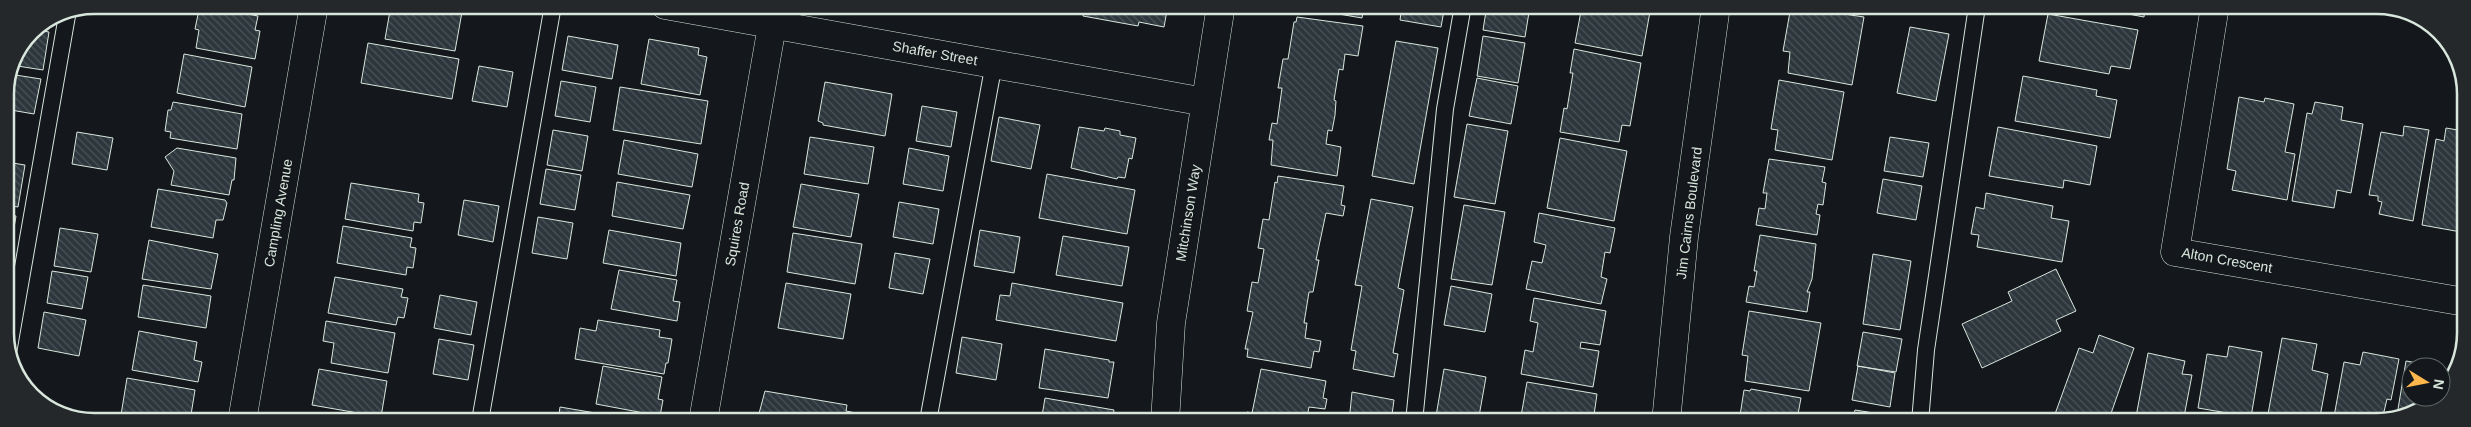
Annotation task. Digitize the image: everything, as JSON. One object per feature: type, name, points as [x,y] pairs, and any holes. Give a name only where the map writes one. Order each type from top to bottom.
[{"type":"street","name":"Campling Avenue","points":[[243,413],[312,14]]},
{"type":"street","name":"Shaffer Street","points":[[711,14],[1206,102]]},
{"type":"street","name":"Mitchinson Way","points":[[1165,413],[1170,323],[1220,14]]},
{"type":"street","name":"Jim Cairns Boulevard","points":[[1667,413],[1684,237],[1715,14]]},
{"type":"street","name":"Alton Crescent","points":[[2214,14],[2175,252],[2457,301]]},
{"type":"street","name":"Squires Road","points":[[704,413],[772,26]]},
{"type":"lane","points":[[481,413],[551,14]]},
{"type":"lane","points":[[1415,413],[1445,109],[1462,14]]},
{"type":"lane","points":[[1921,413],[1928,340],[1976,14]]},
{"type":"lane","points":[[14,320],[66,19]]},
{"type":"lane","points":[[930,413],[994,63]]},
{"type":"building","points":[[198,14],[247,14],[258,16],[255,30],[260,31],[255,59],[196,48],[199,30],[195,29]]},
{"type":"building","points":[[389,14],[462,14],[455,51],[385,39]]},
{"type":"building","points":[[1083,14],[1166,14],[1164,27],[1139,22],[1138,26],[1083,16]]},
{"type":"building","points":[[1338,14],[1363,14],[1362,18]]},
{"type":"building","points":[[1401,14],[1443,14],[1441,27],[1400,20]]},
{"type":"building","points":[[1486,14],[1529,14],[1525,37],[1483,30]]},
{"type":"building","points":[[1580,14],[1650,14],[1642,56],[1575,43]]},
{"type":"building","points":[[1790,14],[1844,14],[1864,17],[1852,85],[1788,73],[1790,52],[1783,51]]},
{"type":"building","points":[[2048,14],[2138,30],[2130,69],[2111,66],[2109,74],[2039,61]]},
{"type":"building","points":[[2128,14],[2144,14],[2144,17]]},
{"type":"building","points":[[1297,17],[1363,26],[1358,56],[1345,54],[1343,70],[1339,69],[1334,100],[1336,101],[1335,115],[1332,131],[1328,130],[1326,144],[1341,147],[1337,176],[1271,165],[1273,140],[1269,140],[1272,123],[1277,124],[1282,88],[1278,88],[1283,59],[1288,59],[1294,22],[1296,22]]},
{"type":"building","points":[[1910,27],[1949,34],[1936,101],[1897,93]]},
{"type":"building","points":[[44,31],[49,32],[43,70],[19,66],[27,49]]},
{"type":"building","points":[[568,36],[618,45],[612,79],[562,70]]},
{"type":"building","points":[[1483,36],[1525,43],[1518,83],[1477,76]]},
{"type":"building","points":[[649,39],[699,48],[698,55],[707,57],[700,95],[641,84]]},
{"type":"building","points":[[1396,41],[1438,48],[1414,184],[1372,176]]},
{"type":"building","points":[[368,43],[459,59],[452,99],[361,83]]},
{"type":"building","points":[[1574,49],[1641,63],[1630,126],[1622,125],[1619,142],[1560,132],[1564,108],[1567,109],[1573,73],[1570,73]]},
{"type":"building","points":[[184,54],[252,67],[245,107],[177,93]]},
{"type":"building","points":[[479,66],[513,72],[507,107],[472,101]]},
{"type":"building","points":[[16,75],[41,79],[34,114],[14,111]]},
{"type":"building","points":[[2023,76],[2097,90],[2096,96],[2117,100],[2110,138],[2015,121]]},
{"type":"building","points":[[1477,78],[1518,86],[1511,124],[1469,116]]},
{"type":"building","points":[[1779,80],[1844,92],[1832,160],[1775,150],[1778,130],[1771,129]]},
{"type":"building","points":[[561,81],[596,87],[590,122],[555,116]]},
{"type":"building","points":[[825,82],[892,94],[885,136],[823,125],[823,123],[818,121]]},
{"type":"building","points":[[620,87],[708,101],[701,144],[613,130]]},
{"type":"building","points":[[2239,97],[2264,102],[2265,98],[2294,104],[2285,152],[2295,154],[2287,200],[2232,190],[2236,171],[2227,169]]},
{"type":"building","points":[[173,102],[242,114],[237,149],[170,138],[171,132],[165,131],[168,110],[171,110]]},
{"type":"building","points":[[2315,102],[2343,107],[2341,120],[2363,124],[2351,193],[2337,190],[2334,208],[2292,201],[2307,113],[2312,114]]},
{"type":"building","points":[[922,106],[957,112],[951,147],[916,141]]},
{"type":"building","points":[[999,117],[1040,125],[1031,169],[991,161]]},
{"type":"building","points":[[1467,124],[1508,131],[1495,204],[1454,197]]},
{"type":"building","points":[[2404,126],[2429,130],[2413,221],[2379,214],[2382,202],[2378,201],[2378,196],[2369,195],[2381,132],[2403,136]]},
{"type":"building","points":[[1079,127],[1104,131],[1105,128],[1120,131],[1120,135],[1136,138],[1132,159],[1129,158],[1125,178],[1118,177],[1117,179],[1071,168]]},
{"type":"building","points":[[1998,127],[2097,146],[2090,185],[2064,180],[2063,188],[1989,176]]},
{"type":"building","points":[[2446,128],[2457,130],[2457,231],[2422,225],[2436,139],[2444,141]]},
{"type":"building","points":[[553,130],[588,136],[582,171],[547,165]]},
{"type":"building","points":[[77,132],[113,138],[107,170],[72,164]]},
{"type":"building","points":[[810,137],[874,147],[868,184],[804,174]]},
{"type":"building","points":[[1890,137],[1929,143],[1923,177],[1884,171]]},
{"type":"building","points":[[1560,138],[1627,151],[1614,221],[1547,208]]},
{"type":"building","points":[[624,140],[698,154],[692,187],[618,174]]},
{"type":"building","points":[[177,148],[236,158],[234,180],[232,180],[229,195],[171,185],[174,171],[165,157]]},
{"type":"building","points":[[909,148],[949,156],[943,191],[903,184]]},
{"type":"building","points":[[1769,159],[1825,167],[1822,182],[1826,183],[1823,205],[1818,204],[1816,214],[1820,215],[1817,235],[1756,225],[1759,208],[1765,209],[1767,193],[1763,193]]},
{"type":"building","points":[[14,163],[25,165],[18,207],[14,206]]},
{"type":"building","points":[[546,169],[581,175],[575,210],[540,204]]},
{"type":"building","points":[[1047,174],[1135,190],[1127,234],[1039,218]]},
{"type":"building","points":[[1278,176],[1344,186],[1341,205],[1345,206],[1343,216],[1326,213],[1316,260],[1319,260],[1313,292],[1309,292],[1304,323],[1307,323],[1305,338],[1321,341],[1319,352],[1314,351],[1311,368],[1247,357],[1248,349],[1245,349],[1253,312],[1247,311],[1252,282],[1258,283],[1264,249],[1258,248],[1263,219],[1269,220],[1275,182],[1277,183]]},
{"type":"building","points":[[1883,179],[1922,186],[1916,220],[1877,213]]},
{"type":"building","points":[[617,182],[690,195],[683,229],[612,216]]},
{"type":"building","points":[[351,183],[419,194],[418,202],[424,203],[421,223],[414,222],[413,231],[345,219]]},
{"type":"building","points":[[801,184],[859,194],[851,237],[793,227]]},
{"type":"building","points":[[158,189],[225,200],[227,203],[223,220],[216,220],[213,238],[151,227]]},
{"type":"building","points":[[1986,193],[2053,206],[2051,218],[2069,221],[2062,262],[1977,247],[1979,235],[1971,234],[1976,207],[1984,209]]},
{"type":"building","points":[[1371,199],[1413,207],[1398,288],[1404,290],[1393,353],[1398,354],[1394,377],[1353,369],[1356,351],[1351,350],[1362,286],[1355,285]]},
{"type":"building","points":[[464,200],[499,206],[493,242],[458,235]]},
{"type":"building","points":[[899,202],[939,209],[933,244],[893,237]]},
{"type":"building","points":[[1464,205],[1505,212],[1492,285],[1451,279]]},
{"type":"building","points":[[1539,213],[1615,228],[1610,253],[1605,252],[1601,277],[1607,279],[1601,304],[1526,289],[1532,261],[1542,263],[1546,245],[1534,242]]},
{"type":"building","points":[[538,217],[573,223],[567,259],[532,253]]},
{"type":"building","points":[[343,226],[412,238],[410,247],[416,248],[413,268],[407,267],[406,275],[337,263]]},
{"type":"building","points":[[60,228],[98,234],[91,272],[54,266]]},
{"type":"building","points":[[609,230],[681,243],[676,276],[603,263]]},
{"type":"building","points":[[980,230],[1020,237],[1014,273],[974,266]]},
{"type":"building","points":[[793,233],[862,244],[855,284],[787,272]]},
{"type":"building","points":[[1760,235],[1816,244],[1812,279],[1807,292],[1810,292],[1807,312],[1746,302],[1749,286],[1754,287],[1757,271],[1754,271]]},
{"type":"building","points":[[1063,236],[1129,247],[1122,286],[1056,275]]},
{"type":"building","points":[[149,240],[218,254],[211,289],[142,279]]},
{"type":"building","points":[[895,253],[930,259],[923,294],[889,288]]},
{"type":"building","points":[[1873,254],[1911,261],[1900,330],[1863,324]]},
{"type":"building","points":[[2056,269],[2076,311],[2056,320],[2061,331],[1982,368],[1962,324],[2012,301],[2008,292]]},
{"type":"building","points":[[619,270],[677,280],[673,301],[680,302],[677,321],[611,309]]},
{"type":"building","points":[[52,271],[88,277],[82,309],[47,303]]},
{"type":"building","points":[[335,277],[403,289],[401,297],[408,298],[404,318],[398,317],[396,325],[328,313]]},
{"type":"building","points":[[786,283],[851,294],[843,339],[778,328]]},
{"type":"building","points":[[1012,283],[1123,303],[1116,341],[996,320],[1000,295],[1010,296]]},
{"type":"building","points":[[143,285],[211,296],[206,328],[138,317]]},
{"type":"building","points":[[1451,286],[1492,294],[1485,332],[1444,325]]},
{"type":"building","points":[[440,295],[477,302],[471,335],[434,328]]},
{"type":"building","points":[[1534,298],[1606,311],[1600,345],[1581,342],[1580,348],[1599,351],[1593,387],[1521,374],[1525,350],[1533,352],[1538,323],[1530,321]]},
{"type":"building","points":[[1749,311],[1821,323],[1809,391],[1745,381],[1748,356],[1742,355]]},
{"type":"building","points":[[44,312],[86,320],[79,356],[38,348]]},
{"type":"building","points":[[598,320],[660,330],[659,337],[672,339],[664,374],[575,359],[580,328],[596,331]]},
{"type":"building","points":[[326,321],[395,333],[388,373],[331,363],[334,343],[323,341]]},
{"type":"building","points":[[139,331],[197,342],[194,360],[202,362],[198,382],[132,370]]},
{"type":"building","points":[[1863,332],[1902,339],[1896,372],[1857,366]]},
{"type":"building","points":[[2099,335],[2134,348],[2111,413],[2055,413],[2079,348],[2093,353]]},
{"type":"building","points":[[962,337],[1002,344],[996,380],[956,373]]},
{"type":"building","points":[[2282,338],[2317,344],[2312,370],[2328,374],[2321,413],[2268,413]]},
{"type":"building","points":[[439,339],[474,345],[468,380],[433,374]]},
{"type":"building","points":[[2229,346],[2262,352],[2252,413],[2227,413],[2198,408],[2207,354],[2227,357]]},
{"type":"building","points":[[1045,349],[1114,362],[1108,398],[1039,388]]},
{"type":"building","points":[[2363,352],[2399,359],[2391,400],[2387,399],[2384,413],[2335,413],[2344,362],[2360,365]]},
{"type":"building","points":[[2148,353],[2185,361],[2182,374],[2192,375],[2185,413],[2137,413]]},
{"type":"building","points":[[603,366],[662,377],[658,399],[663,400],[661,413],[644,413],[596,404]]},
{"type":"building","points":[[1858,366],[1895,373],[1890,407],[1852,400]]},
{"type":"building","points":[[319,369],[387,381],[382,413],[358,413],[312,405]]},
{"type":"building","points":[[1261,369],[1326,381],[1323,398],[1327,399],[1325,409],[1309,407],[1308,413],[1252,413]]},
{"type":"building","points":[[1444,369],[1486,377],[1480,413],[1437,413]]},
{"type":"building","points":[[127,378],[195,390],[191,413],[121,413]]},
{"type":"building","points":[[1527,382],[1597,394],[1594,413],[1522,413]]},
{"type":"building","points":[[1751,389],[1801,398],[1798,413],[1740,413],[1744,390],[1750,391]]},
{"type":"building","points":[[765,391],[847,405],[846,411],[856,413],[759,413]]},
{"type":"building","points":[[2401,391],[2401,407],[2408,407],[2398,411]]},
{"type":"building","points":[[1352,392],[1394,400],[1392,413],[1350,413]]},
{"type":"building","points":[[1045,398],[1114,410],[1114,413],[1042,413]]},
{"type":"building","points":[[560,407],[596,413],[559,413]]},
{"type":"building","points":[[1855,410],[1874,413],[1854,413]]}]
